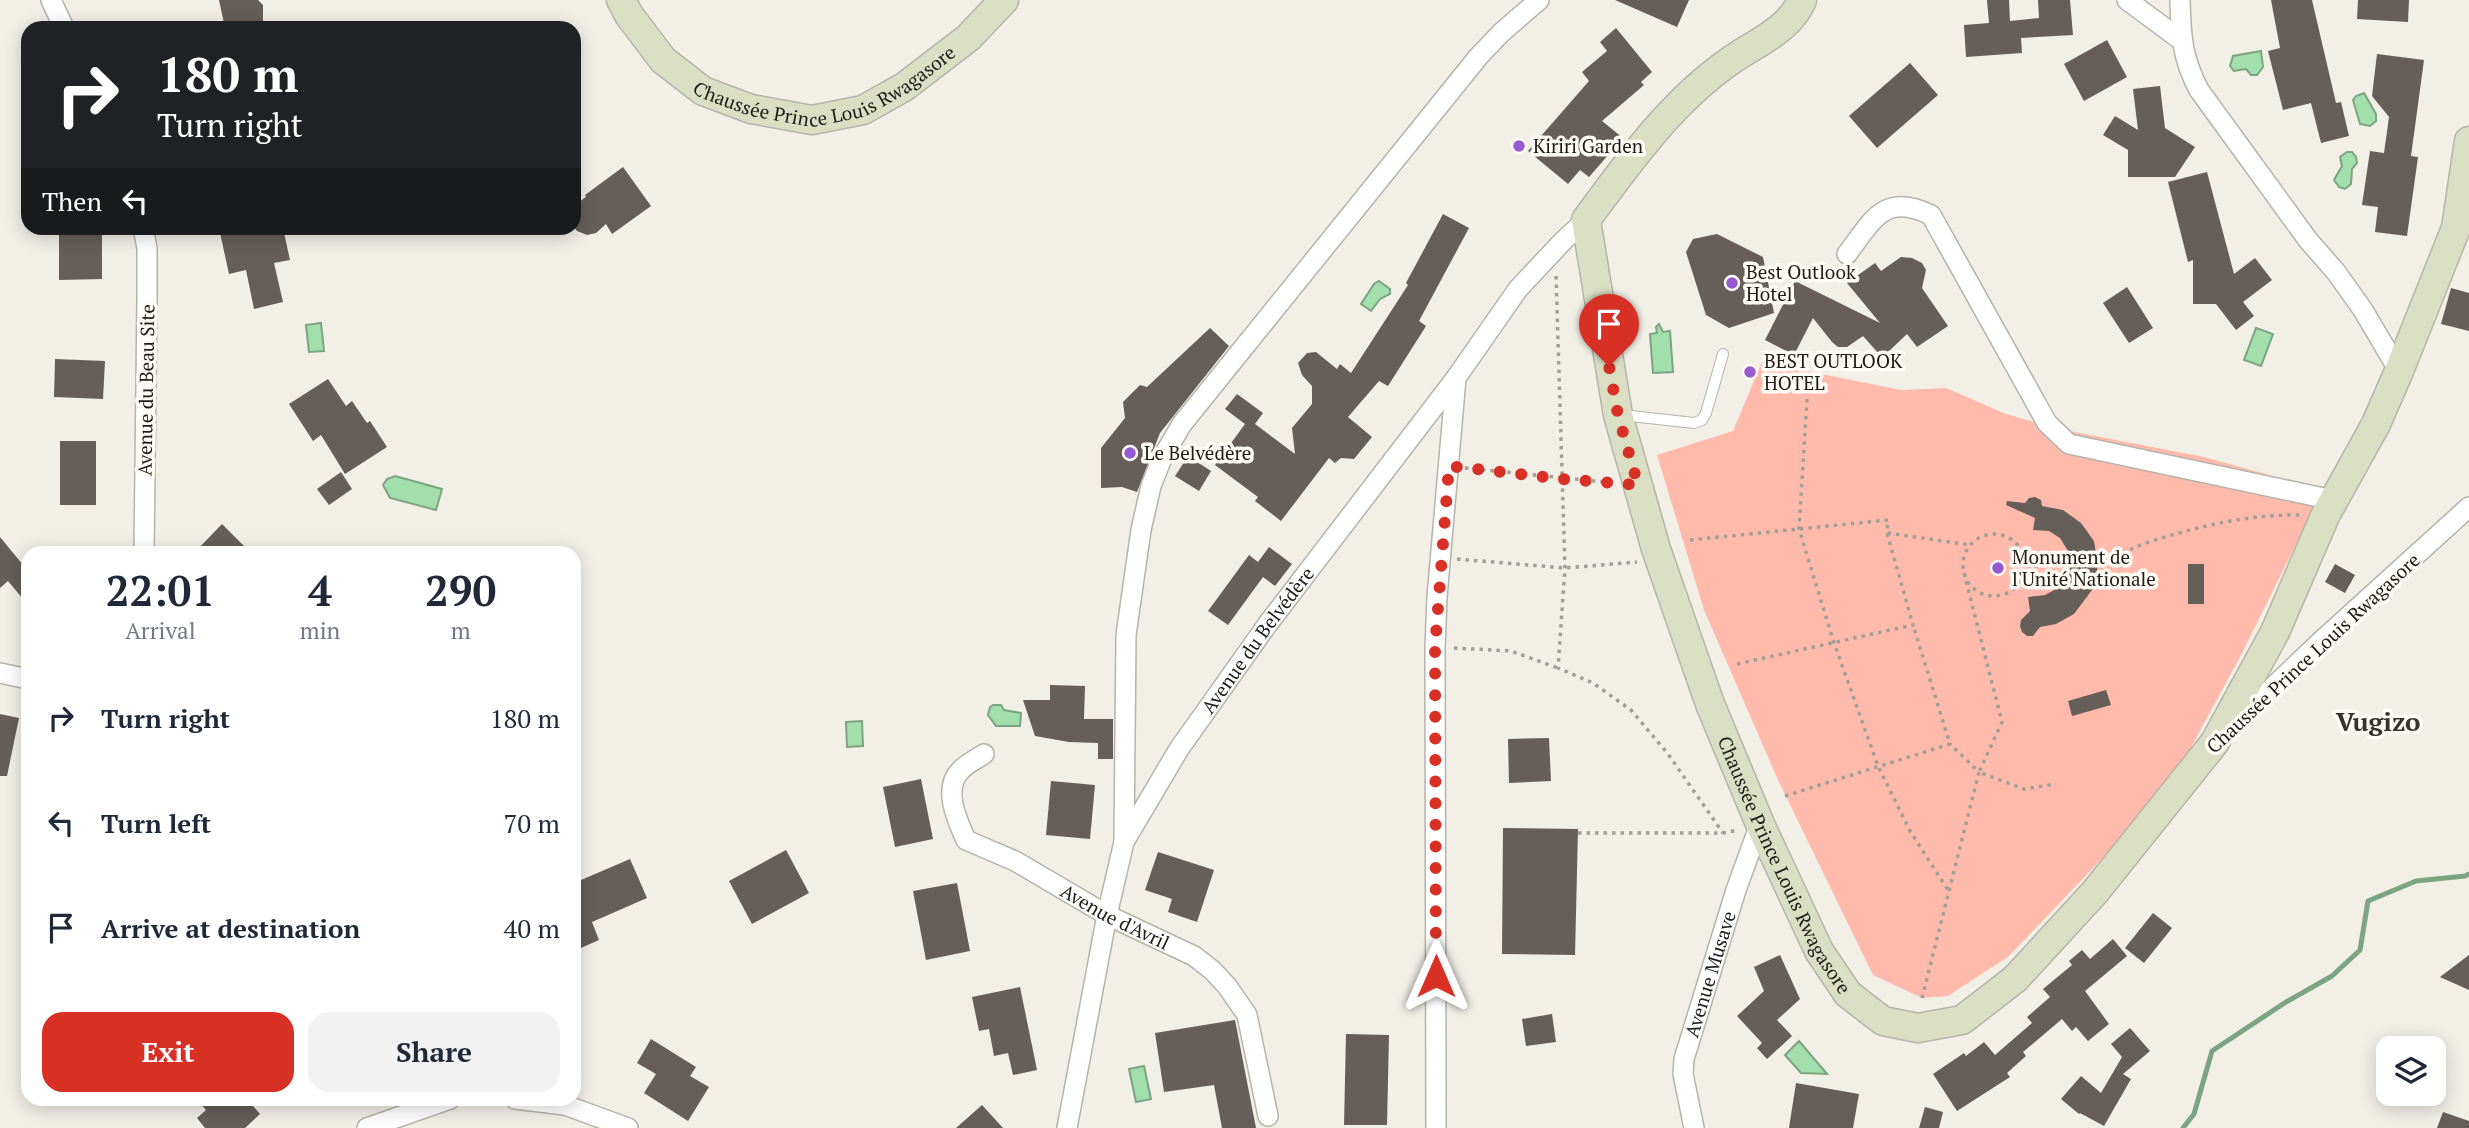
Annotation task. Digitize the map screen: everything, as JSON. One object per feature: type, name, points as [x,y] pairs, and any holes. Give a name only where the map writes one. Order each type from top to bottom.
[{"type":"street","points":[[51,0],[62,21]]},
{"type":"street","name":"Chaussée Prince Louis Rwagasore","points":[[621,0],[628,15],[663,60],[703,92],[751,109],[812,120],[863,110],[904,87],[968,38],[1004,0]]},
{"type":"street","points":[[1124,842],[1126,635],[1141,530],[1151,486],[1162,458],[1182,424],[1479,57],[1501,33],[1539,0]]},
{"type":"street","points":[[1586,220],[1658,127],[1690,92],[1730,61],[1777,32],[1799,9],[1802,0]]},
{"type":"street","points":[[2127,0],[2181,40]]},
{"type":"street","points":[[2180,0],[2181,40],[2188,69],[2199,90],[2308,240],[2336,272],[2363,310],[2399,371]]},
{"type":"street","points":[[2215,742],[2275,632],[2329,508],[2376,424],[2399,371],[2456,228],[2469,141]]},
{"type":"street","points":[[1847,254],[1877,215],[1898,205],[1916,207],[1931,215],[2048,423],[2069,444],[2329,508]]},
{"type":"street","name":"Chaussée Prince Louis Rwagasore","points":[[1586,220],[1618,415],[1660,561],[1710,704],[1760,824],[1819,951],[1849,993],[1883,1021],[1918,1028],[1962,1020],[2015,979],[2095,892],[2215,742],[2469,507]]},
{"type":"street","name":"Avenue du Belvédère","points":[[1067,1128],[1107,915],[1124,842],[1180,749],[1266,625],[1456,378],[1518,289],[1586,220]]},
{"type":"street","name":"Avenue du Beau Site","points":[[144,235],[147,299],[144,546]]},
{"type":"street","points":[[1436,1128],[1435,647],[1456,378]]},
{"type":"street","points":[[0,673],[21,678]]},
{"type":"street","name":"Avenue d'Avril","points":[[984,754],[960,770],[952,785],[954,808],[966,840],[1015,861],[1107,915],[1194,956],[1212,970],[1247,1015],[1268,1116]]},
{"type":"street","name":"Avenue Musave","points":[[1694,1128],[1682,1074],[1684,1059],[1736,890],[1760,824]]},
{"type":"street","points":[[367,1128],[430,1106]]},
{"type":"street","points":[[568,1106],[628,1128]]},
{"type":"lane","points":[[1618,415],[1694,423],[1702,420],[1723,354]]},
{"type":"path","points":[[1555,249],[1565,568],[1558,668]]},
{"type":"path","points":[[1807,399],[1799,529],[1834,643],[1878,766],[1910,831],[1948,890]]},
{"type":"path","points":[[1449,466],[1638,485]]},
{"type":"path","points":[[2098,560],[2110,559],[2147,542],[2224,521],[2329,508]]},
{"type":"path","points":[[1690,540],[1888,520],[1888,533],[1913,625],[1950,744],[1979,772],[2024,789],[2056,784]]},
{"type":"path","points":[[1888,533],[1971,545]]},
{"type":"path","points":[[1922,998],[1979,772],[2002,722],[1964,573],[1966,553],[1971,545],[1987,535],[2006,536],[2020,548],[2025,567],[2023,578],[2008,593],[1997,596],[1977,590],[1964,573]]},
{"type":"path","points":[[1441,557],[1565,568],[1660,561]]},
{"type":"path","points":[[2025,567],[2069,562]]},
{"type":"path","points":[[1737,664],[1913,625]]},
{"type":"path","points":[[1435,647],[1511,651],[1593,683],[1631,710],[1668,754],[1723,833]]},
{"type":"path","points":[[1786,796],[1950,744]]},
{"type":"path","points":[[1578,833],[1723,833],[1760,824]]},
{"type":"shaded area","points":[[2261,51],[2263,67],[2257,75],[2251,75],[2246,69],[2234,71],[2230,66],[2233,56]]},
{"type":"shaded area","points":[[2364,93],[2376,114],[2376,121],[2370,126],[2360,124],[2353,100]]},
{"type":"shaded area","points":[[2352,152],[2357,163],[2352,169],[2351,184],[2345,189],[2339,187],[2334,180],[2342,166],[2340,157]]},
{"type":"shaded area","points":[[1379,281],[1390,289],[1390,294],[1380,299],[1371,311],[1361,304]]},
{"type":"shaded area","points":[[321,323],[324,351],[309,352],[306,325]]},
{"type":"shaded area","points":[[1659,324],[1663,332],[1670,331],[1673,372],[1653,373],[1650,334],[1657,333],[1656,327]]},
{"type":"shaded area","points":[[2256,328],[2273,334],[2261,366],[2244,360]]},
{"type":"shaded area","points":[[1762,362],[1901,390],[1946,388],[2006,414],[2059,429],[2204,457],[2323,490],[2240,657],[2183,762],[2114,846],[2009,956],[1948,996],[1922,998],[1873,975],[1778,780],[1704,610],[1657,455],[1733,431]]},
{"type":"shaded area","points":[[395,476],[442,489],[436,510],[390,498],[383,485],[387,479]]},
{"type":"shaded area","points":[[993,705],[1001,705],[1004,710],[1021,713],[1020,726],[996,726],[988,715]]},
{"type":"shaded area","points":[[862,721],[863,746],[847,747],[846,722]]},
{"type":"shaded area","points":[[1799,1041],[1827,1074],[1801,1073],[1785,1055]]},
{"type":"shaded area","points":[[1144,1066],[1151,1099],[1136,1102],[1129,1069]]},
{"type":"building","points":[[219,0],[258,0],[263,5],[263,21],[224,21]]},
{"type":"building","points":[[1615,0],[1689,0],[1677,27]]},
{"type":"building","points":[[1987,0],[2009,0],[2010,21],[2039,18],[2038,0],[2070,0],[2073,35],[2021,38],[2022,53],[1966,57],[1964,25],[1989,23]]},
{"type":"building","points":[[2271,0],[2312,0],[2336,103],[2341,102],[2349,136],[2321,143],[2311,103],[2283,110],[2268,51],[2280,48]]},
{"type":"building","points":[[2358,0],[2409,0],[2408,22],[2357,19]]},
{"type":"building","points":[[1616,28],[1652,72],[1641,82],[1644,85],[1602,121],[1623,138],[1589,177],[1580,170],[1568,184],[1528,151],[1589,81],[1582,72],[1607,51],[1600,42]]},
{"type":"building","points":[[2107,40],[2127,77],[2084,101],[2064,64]]},
{"type":"building","points":[[2377,54],[2424,60],[2411,156],[2418,157],[2407,236],[2375,232],[2378,207],[2362,205],[2370,151],[2384,153],[2389,117],[2372,96]]},
{"type":"building","points":[[1910,63],[1938,95],[1877,148],[1849,116]]},
{"type":"building","points":[[2160,86],[2165,128],[2195,147],[2175,177],[2128,177],[2128,150],[2103,135],[2115,116],[2138,130],[2133,89]]},
{"type":"building","points":[[623,167],[651,206],[612,234],[606,224],[596,233],[587,235],[581,233],[581,200]]},
{"type":"building","points":[[2207,172],[2234,274],[2255,258],[2272,280],[2243,302],[2254,316],[2236,330],[2216,304],[2193,304],[2193,260],[2188,262],[2168,182]]},
{"type":"building","points":[[1443,214],[1469,228],[1419,321],[1426,326],[1388,386],[1379,381],[1348,417],[1372,437],[1354,459],[1341,458],[1335,463],[1329,458],[1281,521],[1255,501],[1258,497],[1215,465],[1245,424],[1225,409],[1237,394],[1263,413],[1255,424],[1295,454],[1292,428],[1312,404],[1312,386],[1302,375],[1298,363],[1307,353],[1316,352],[1337,369],[1340,364],[1351,373],[1408,285],[1406,283]]},
{"type":"building","points":[[1717,234],[1763,257],[1774,313],[1729,328],[1706,315],[1686,252],[1693,239]]},
{"type":"building","points":[[59,235],[102,235],[102,279],[59,280]]},
{"type":"building","points":[[221,235],[285,235],[290,260],[274,263],[283,302],[254,309],[246,270],[229,274]]},
{"type":"building","points":[[1901,257],[1922,263],[1926,270],[1922,288],[1948,326],[1917,347],[1907,334],[1887,353],[1879,354],[1863,336],[1847,347],[1838,347],[1813,318],[1794,355],[1765,340],[1795,281],[1880,323],[1847,283],[1875,263],[1881,271]]},
{"type":"building","points":[[2127,287],[2153,328],[2129,343],[2103,303]]},
{"type":"building","points":[[2451,288],[2469,293],[2469,331],[2441,324]]},
{"type":"building","points":[[1210,328],[1229,346],[1160,433],[1137,492],[1122,487],[1101,488],[1101,448],[1125,418],[1123,402],[1140,385],[1147,387]]},
{"type":"building","points":[[55,359],[105,361],[103,399],[54,397]]},
{"type":"building","points":[[328,379],[346,406],[352,401],[367,423],[370,421],[387,447],[345,474],[321,435],[313,441],[289,404]]},
{"type":"building","points":[[60,441],[96,441],[96,505],[60,505]]},
{"type":"building","points":[[1188,456],[1211,471],[1199,491],[1175,476]]},
{"type":"building","points":[[341,472],[352,489],[329,505],[317,489]]},
{"type":"building","points":[[2029,498],[2041,500],[2042,506],[2063,510],[2081,523],[2094,541],[2098,566],[2092,590],[2074,614],[2056,624],[2040,627],[2033,636],[2027,636],[2020,626],[2021,620],[2030,611],[2028,597],[2045,595],[2056,589],[2067,579],[2070,568],[2068,551],[2060,538],[2049,531],[2033,530],[2035,518],[2006,505],[2007,501],[2025,503]]},
{"type":"building","points":[[222,524],[244,546],[201,546]]},
{"type":"building","points":[[0,537],[21,562],[21,597],[8,581],[0,588]]},
{"type":"building","points":[[1269,547],[1292,564],[1275,586],[1263,577],[1228,625],[1208,611],[1249,555],[1258,562]]},
{"type":"building","points":[[2188,564],[2204,564],[2204,604],[2188,604]]},
{"type":"building","points":[[2335,564],[2355,575],[2345,593],[2325,582]]},
{"type":"building","points":[[1050,685],[1085,686],[1084,719],[1113,719],[1113,759],[1098,759],[1098,743],[1069,742],[1035,736],[1023,700],[1050,700]]},
{"type":"building","points":[[2106,690],[2111,705],[2072,716],[2068,701]]},
{"type":"building","points":[[0,714],[19,718],[7,776],[0,776]]},
{"type":"building","points":[[1549,738],[1551,781],[1509,783],[1508,739]]},
{"type":"building","points":[[921,779],[933,839],[895,847],[883,787]]},
{"type":"building","points":[[1051,781],[1095,785],[1090,839],[1046,835]]},
{"type":"building","points":[[1503,828],[1578,829],[1575,955],[1502,954]]},
{"type":"building","points":[[786,850],[809,893],[752,924],[729,881]]},
{"type":"building","points":[[1158,852],[1214,870],[1197,922],[1168,912],[1172,899],[1145,890]]},
{"type":"building","points":[[630,859],[647,898],[592,922],[599,940],[581,948],[581,880]]},
{"type":"building","points":[[957,883],[970,951],[926,960],[913,891]]},
{"type":"building","points":[[2153,913],[2172,928],[2144,963],[2125,948]]},
{"type":"building","points":[[2113,939],[2127,956],[2085,991],[2109,1024],[2088,1041],[2076,1027],[2072,1031],[2062,1019],[2023,1052],[2026,1056],[2007,1073],[2010,1077],[1957,1111],[1933,1074],[1964,1053],[1966,1056],[1984,1042],[1995,1055],[2032,1023],[2027,1017],[2050,997],[2043,989],[2072,965],[2069,961],[2082,950],[2090,959]]},
{"type":"building","points":[[1780,955],[1800,999],[1777,1020],[1792,1036],[1767,1059],[1757,1048],[1762,1043],[1737,1016],[1764,991],[1754,967]]},
{"type":"building","points":[[2469,955],[2469,990],[2440,977]]},
{"type":"building","points":[[1020,987],[1037,1070],[1013,1075],[1008,1053],[994,1056],[989,1029],[979,1031],[972,997]]},
{"type":"building","points":[[1552,1014],[1556,1042],[1526,1046],[1522,1019]]},
{"type":"building","points":[[1235,1020],[1256,1128],[1222,1128],[1214,1085],[1164,1092],[1155,1033]]},
{"type":"building","points":[[2130,1028],[2150,1051],[2123,1074],[2131,1079],[2104,1126],[2079,1114],[2061,1099],[2081,1076],[2101,1093],[2122,1057],[2111,1044]]},
{"type":"building","points":[[1346,1034],[1389,1035],[1387,1125],[1344,1125]]},
{"type":"building","points":[[651,1039],[696,1067],[690,1076],[709,1087],[688,1121],[644,1093],[656,1074],[637,1063]]},
{"type":"building","points":[[1796,1083],[1859,1094],[1853,1128],[1789,1128]]},
{"type":"building","points":[[982,1105],[1003,1128],[956,1128]]},
{"type":"building","points":[[202,1106],[253,1106],[260,1114],[245,1128],[205,1128],[197,1118],[206,1110]]},
{"type":"building","points":[[1925,1107],[1943,1112],[1939,1128],[1919,1128]]},
{"type":"building","points":[[2443,1112],[2469,1121],[2469,1128],[2437,1128]]},
{"type":"waterway","points":[[2183,1128],[2194,1114],[2212,1051],[2286,1002],[2332,976],[2360,950],[2368,901],[2416,881],[2469,874]]},
{"type":"place","name":"Kiriri Garden","points":[[1519,146]]},
{"type":"place","name":"Best Outlook Hotel","points":[[1732,283]]},
{"type":"place","name":"BEST OUTLOOK HOTEL","points":[[1750,372]]},
{"type":"place","name":"Le Belvédère","points":[[1130,453]]},
{"type":"place","name":"Monument de l'Unité Nationale","points":[[1998,568]]},
{"type":"district","name":"Vugizo","points":[[2378,722]]},
{"type":"route","points":[[1436,976],[1435,647],[1449,466],[1638,485],[1618,415],[1609,366]]}]
